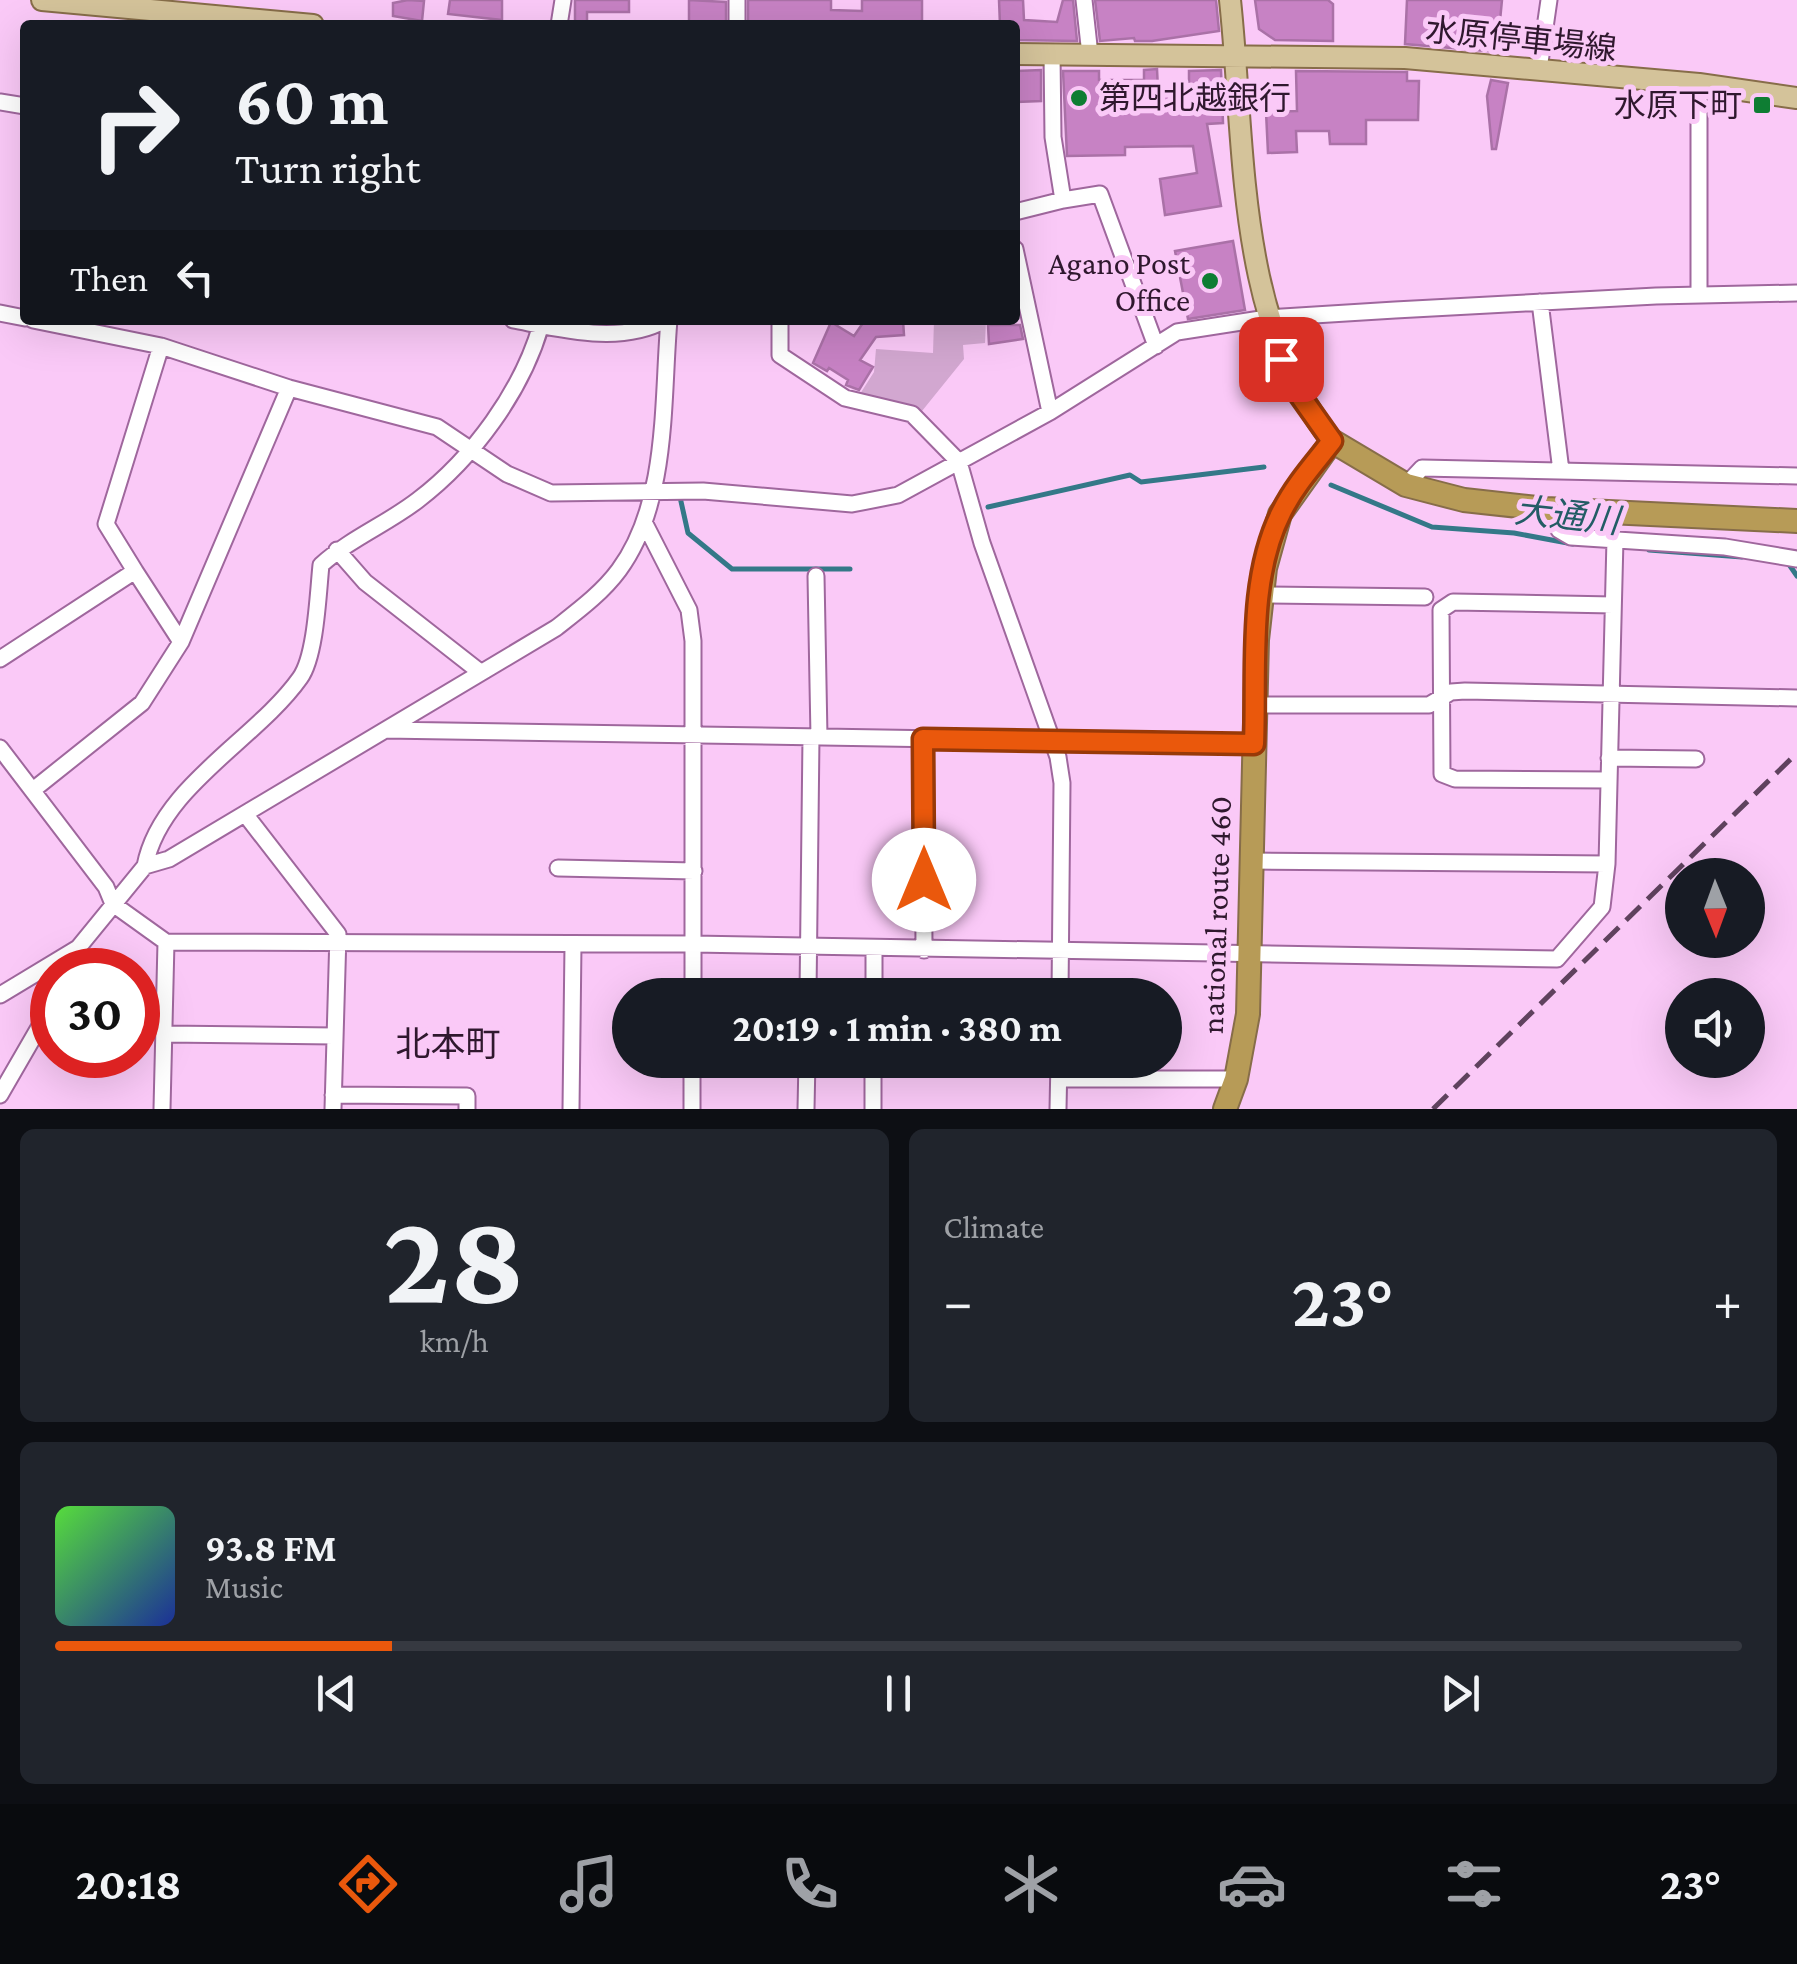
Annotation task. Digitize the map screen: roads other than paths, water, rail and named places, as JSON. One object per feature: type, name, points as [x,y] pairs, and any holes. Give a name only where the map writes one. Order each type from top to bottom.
[{"type":"highway","points":[[1332,441],[1406,485],[1464,500],[1546,509],[1797,522]]},
{"type":"highway","name":"national route 460","points":[[1225,1109],[1246,1031],[1252,952],[1254,744],[1261,595],[1270,540],[1280,514],[1332,441]]},
{"type":"main road","points":[[42,0],[109,10],[245,20]]},
{"type":"main road","points":[[1230,0],[1250,214],[1267,318],[1296,390],[1332,441]]},
{"type":"main road","name":"水原停車場線","points":[[1020,54],[1405,58],[1699,84],[1797,98]]},
{"type":"street","points":[[1084,0],[1090,54]]},
{"type":"street","points":[[1539,69],[1548,0]]},
{"type":"street","points":[[1052,54],[1052,137],[1063,200]]},
{"type":"street","points":[[1699,84],[1699,295]]},
{"type":"street","points":[[1020,211],[1100,194],[1156,346]]},
{"type":"street","points":[[1020,272],[1050,412]]},
{"type":"street","points":[[58,325],[161,346],[289,388],[436,426],[507,474],[550,493],[703,491],[852,504],[898,496],[1050,412],[1177,332],[1267,318],[1540,302],[1797,293]]},
{"type":"street","points":[[1540,302],[1561,471]]},
{"type":"street","points":[[78,948],[144,866],[149,844],[199,778],[302,676],[322,565],[337,550],[416,502],[472,447],[530,362],[541,325],[598,333],[646,331],[657,325]]},
{"type":"street","points":[[144,866],[168,859],[556,628],[601,592],[620,568],[644,522],[652,492],[667,325]]},
{"type":"street","points":[[780,325],[780,355],[845,398],[912,414],[959,462],[1049,741],[1058,758],[1062,783],[1060,978]]},
{"type":"street","points":[[161,346],[106,524],[181,642]]},
{"type":"street","points":[[33,790],[142,703],[181,642],[289,388]]},
{"type":"street","points":[[1406,485],[1422,468],[1797,476]]},
{"type":"street","points":[[1546,509],[1559,530],[1571,537],[1725,547],[1797,559]]},
{"type":"street","points":[[644,522],[690,610],[695,735],[693,978]]},
{"type":"street","points":[[0,748],[106,888],[113,904],[166,942],[693,944],[1557,958],[1602,907],[1608,864],[1615,539]]},
{"type":"street","points":[[337,550],[365,582],[480,672]]},
{"type":"street","points":[[0,660],[135,571]]},
{"type":"street","points":[[808,978],[816,576]]},
{"type":"street","points":[[1261,595],[1425,597]]},
{"type":"street","points":[[1609,780],[1447,778],[1440,767],[1443,604],[1613,605]]},
{"type":"street","points":[[1256,705],[1441,701],[1451,692],[1466,691],[1797,698]]},
{"type":"street","points":[[385,730],[1254,744]]},
{"type":"street","points":[[923,739],[924,950]]},
{"type":"street","points":[[1610,758],[1696,760]]},
{"type":"street","points":[[245,814],[338,934],[333,1102],[467,1096],[467,1109]]},
{"type":"street","points":[[1253,860],[1608,864]]},
{"type":"street","points":[[558,868],[694,870]]},
{"type":"street","points":[[162,1109],[166,942]]},
{"type":"street","points":[[572,1109],[573,945]]},
{"type":"street","points":[[874,949],[874,978]]},
{"type":"street","points":[[0,995],[30,977]]},
{"type":"street","points":[[164,1034],[334,1036]]},
{"type":"street","points":[[0,1096],[30,1044]]},
{"type":"street","points":[[692,1078],[692,1109]]},
{"type":"street","points":[[806,1109],[807,1078]]},
{"type":"street","points":[[873,1078],[873,1109]]},
{"type":"street","points":[[1058,1109],[1059,1079],[1236,1079]]},
{"type":"waterway","name":"大通川","points":[[988,507],[1130,475],[1141,482],[1264,467]]},
{"type":"waterway","name":"大通川","points":[[1331,485],[1432,527],[1514,533],[1573,544]]},
{"type":"waterway","name":"大通川","points":[[680,497],[688,533],[732,569],[850,569]]},
{"type":"waterway","name":"大通川","points":[[1649,550],[1742,557]]},
{"type":"waterway","name":"大通川","points":[[1788,563],[1797,576]]},
{"type":"railway","points":[[1433,1109],[1797,753]]},
{"type":"place","name":"第四北越銀行","points":[[1079,98]]},
{"type":"place","name":"水原下町","points":[[1762,105]]},
{"type":"place","name":"Agano Post Office","points":[[1210,281]]},
{"type":"district","name":"北本町","points":[[448,1044]]}]
